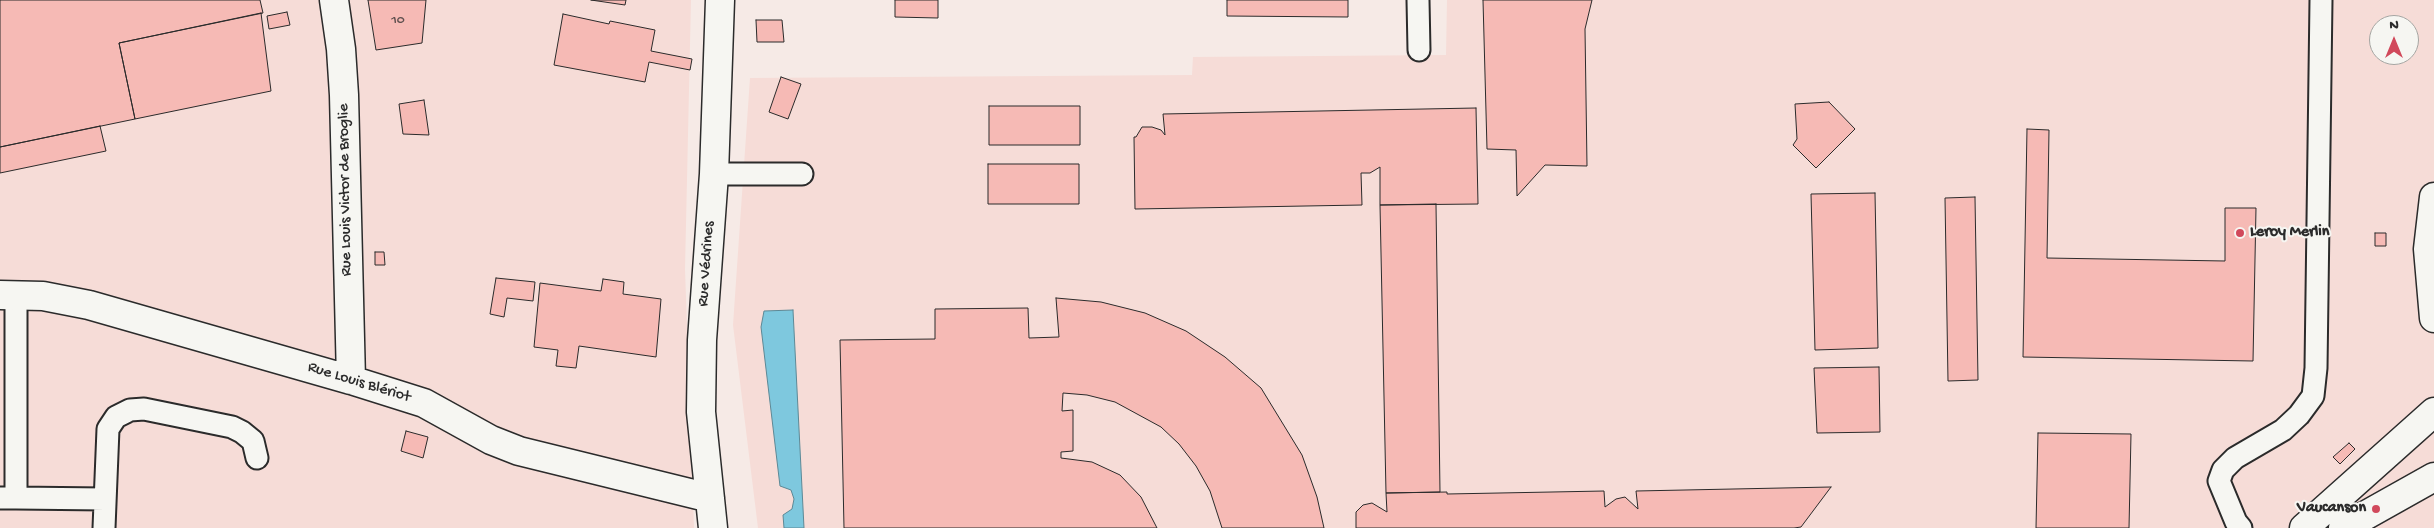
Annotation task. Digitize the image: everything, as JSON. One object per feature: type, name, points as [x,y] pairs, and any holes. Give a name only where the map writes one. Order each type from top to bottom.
[{"type":"street","name":"Rue Louis Victor de Broglie","points":[[334,0],[341,49],[344,95],[351,380]]},
{"type":"street","name":"Rue Védrines","points":[[713,528],[701,412],[702,349],[714,174],[720,0]]},
{"type":"street","points":[[2434,197],[2428,249],[2434,318]]},
{"type":"street","name":"Rue Louis Blériot","points":[[8,295],[43,296],[89,305],[351,380],[424,403],[491,440],[519,451],[710,498]]},
{"type":"street","points":[[2304,528],[2434,412]]},
{"type":"street","points":[[2343,528],[2434,477]]},
{"type":"lane","points":[[1418,0],[1420,50]]},
{"type":"lane","points":[[2241,528],[2236,522],[2219,481],[2223,470],[2235,458],[2283,430],[2299,415],[2313,396],[2316,368],[2321,0]]},
{"type":"lane","points":[[714,174],[802,174]]},
{"type":"lane","points":[[8,295],[8,498],[105,499]]},
{"type":"lane","points":[[104,528],[108,429],[116,417],[130,410],[144,409],[232,427],[242,432],[252,441],[257,458]]},
{"type":"shaded area","points":[[0,0],[691,0],[685,269],[694,528],[0,528]]},
{"type":"shaded area","points":[[1447,0],[2434,0],[2434,528],[758,528],[733,325],[750,78],[1192,75],[1193,57],[1446,55]]},
{"type":"water","points":[[793,310],[804,528],[784,528],[783,515],[792,509],[794,499],[791,490],[780,486],[761,327],[764,311]]},
{"type":"building","points":[[0,0],[260,0],[263,13],[119,43],[135,119],[0,147]]},
{"type":"building","points":[[368,0],[426,0],[422,43],[376,50]]},
{"type":"building","points":[[591,0],[626,0],[625,5]]},
{"type":"building","points":[[895,0],[938,0],[938,18],[895,17]]},
{"type":"building","points":[[1227,0],[1348,0],[1348,17],[1227,16]]},
{"type":"building","points":[[1483,0],[1592,0],[1585,29],[1587,166],[1545,165],[1517,196],[1516,150],[1487,149]]},
{"type":"building","points":[[287,12],[290,25],[269,29],[267,16]]},
{"type":"building","points":[[261,13],[271,91],[135,119],[119,43]]},
{"type":"building","points":[[563,14],[609,24],[610,21],[655,30],[651,51],[692,59],[690,70],[649,62],[645,82],[554,65]]},
{"type":"building","points":[[756,20],[782,20],[784,42],[757,42]]},
{"type":"building","points":[[781,77],[801,84],[788,119],[769,112]]},
{"type":"building","points":[[424,100],[429,135],[403,134],[399,104]]},
{"type":"building","points":[[1829,102],[1855,129],[1816,168],[1793,145],[1797,139],[1795,104]]},
{"type":"building","points":[[989,106],[1080,106],[1080,145],[989,145]]},
{"type":"building","points":[[1476,108],[1478,204],[1380,205],[1380,167],[1370,173],[1361,173],[1362,205],[1135,209],[1134,137],[1136,137],[1142,127],[1152,127],[1161,130],[1165,135],[1163,114]]},
{"type":"building","points":[[100,126],[106,151],[0,173],[0,147]]},
{"type":"building","name":"Leroy Merlin","points":[[2027,129],[2049,130],[2047,258],[2225,261],[2225,208],[2256,208],[2253,361],[2023,357]]},
{"type":"building","points":[[988,164],[1079,164],[1079,204],[988,204]]},
{"type":"building","points":[[1875,193],[1878,348],[1815,350],[1811,194]]},
{"type":"building","points":[[1975,197],[1978,380],[1948,381],[1945,198]]},
{"type":"building","points":[[1436,204],[1440,492],[1386,493],[1380,205]]},
{"type":"building","points":[[2375,233],[2386,233],[2386,246],[2375,246]]},
{"type":"building","points":[[375,252],[384,252],[385,265],[375,265]]},
{"type":"building","points":[[496,278],[535,282],[533,301],[507,298],[504,317],[490,314]]},
{"type":"building","points":[[603,279],[624,282],[623,294],[661,299],[656,357],[579,346],[576,368],[556,366],[558,350],[534,347],[540,283],[601,291]]},
{"type":"building","points":[[1056,298],[1101,302],[1145,313],[1186,331],[1225,357],[1261,388],[1302,455],[1317,497],[1324,528],[1222,528],[1210,491],[1196,466],[1179,444],[1161,427],[1115,402],[1087,395],[1063,393],[1062,411],[1073,410],[1073,451],[1061,452],[1061,458],[1092,462],[1120,475],[1141,497],[1157,528],[844,528],[840,340],[935,339],[935,309],[1028,308],[1029,338],[1059,337]]},
{"type":"building","points":[[1879,367],[1880,432],[1817,433],[1814,368]]},
{"type":"building","points":[[406,431],[428,437],[423,458],[401,451]]},
{"type":"building","points":[[2038,433],[2131,434],[2129,528],[2036,528]]},
{"type":"building","points":[[2349,443],[2355,449],[2340,464],[2333,457]]},
{"type":"building","points":[[1831,487],[1801,527],[1794,528],[1356,528],[1356,512],[1363,505],[1372,503],[1387,512],[1386,493],[1447,492],[1447,494],[1604,491],[1605,507],[1616,499],[1625,497],[1638,509],[1636,491]]},
{"type":"place","name":"Leroy Merlin","points":[[2240,233]]},
{"type":"place","name":"Vaucanson","points":[[2376,509]]}]
